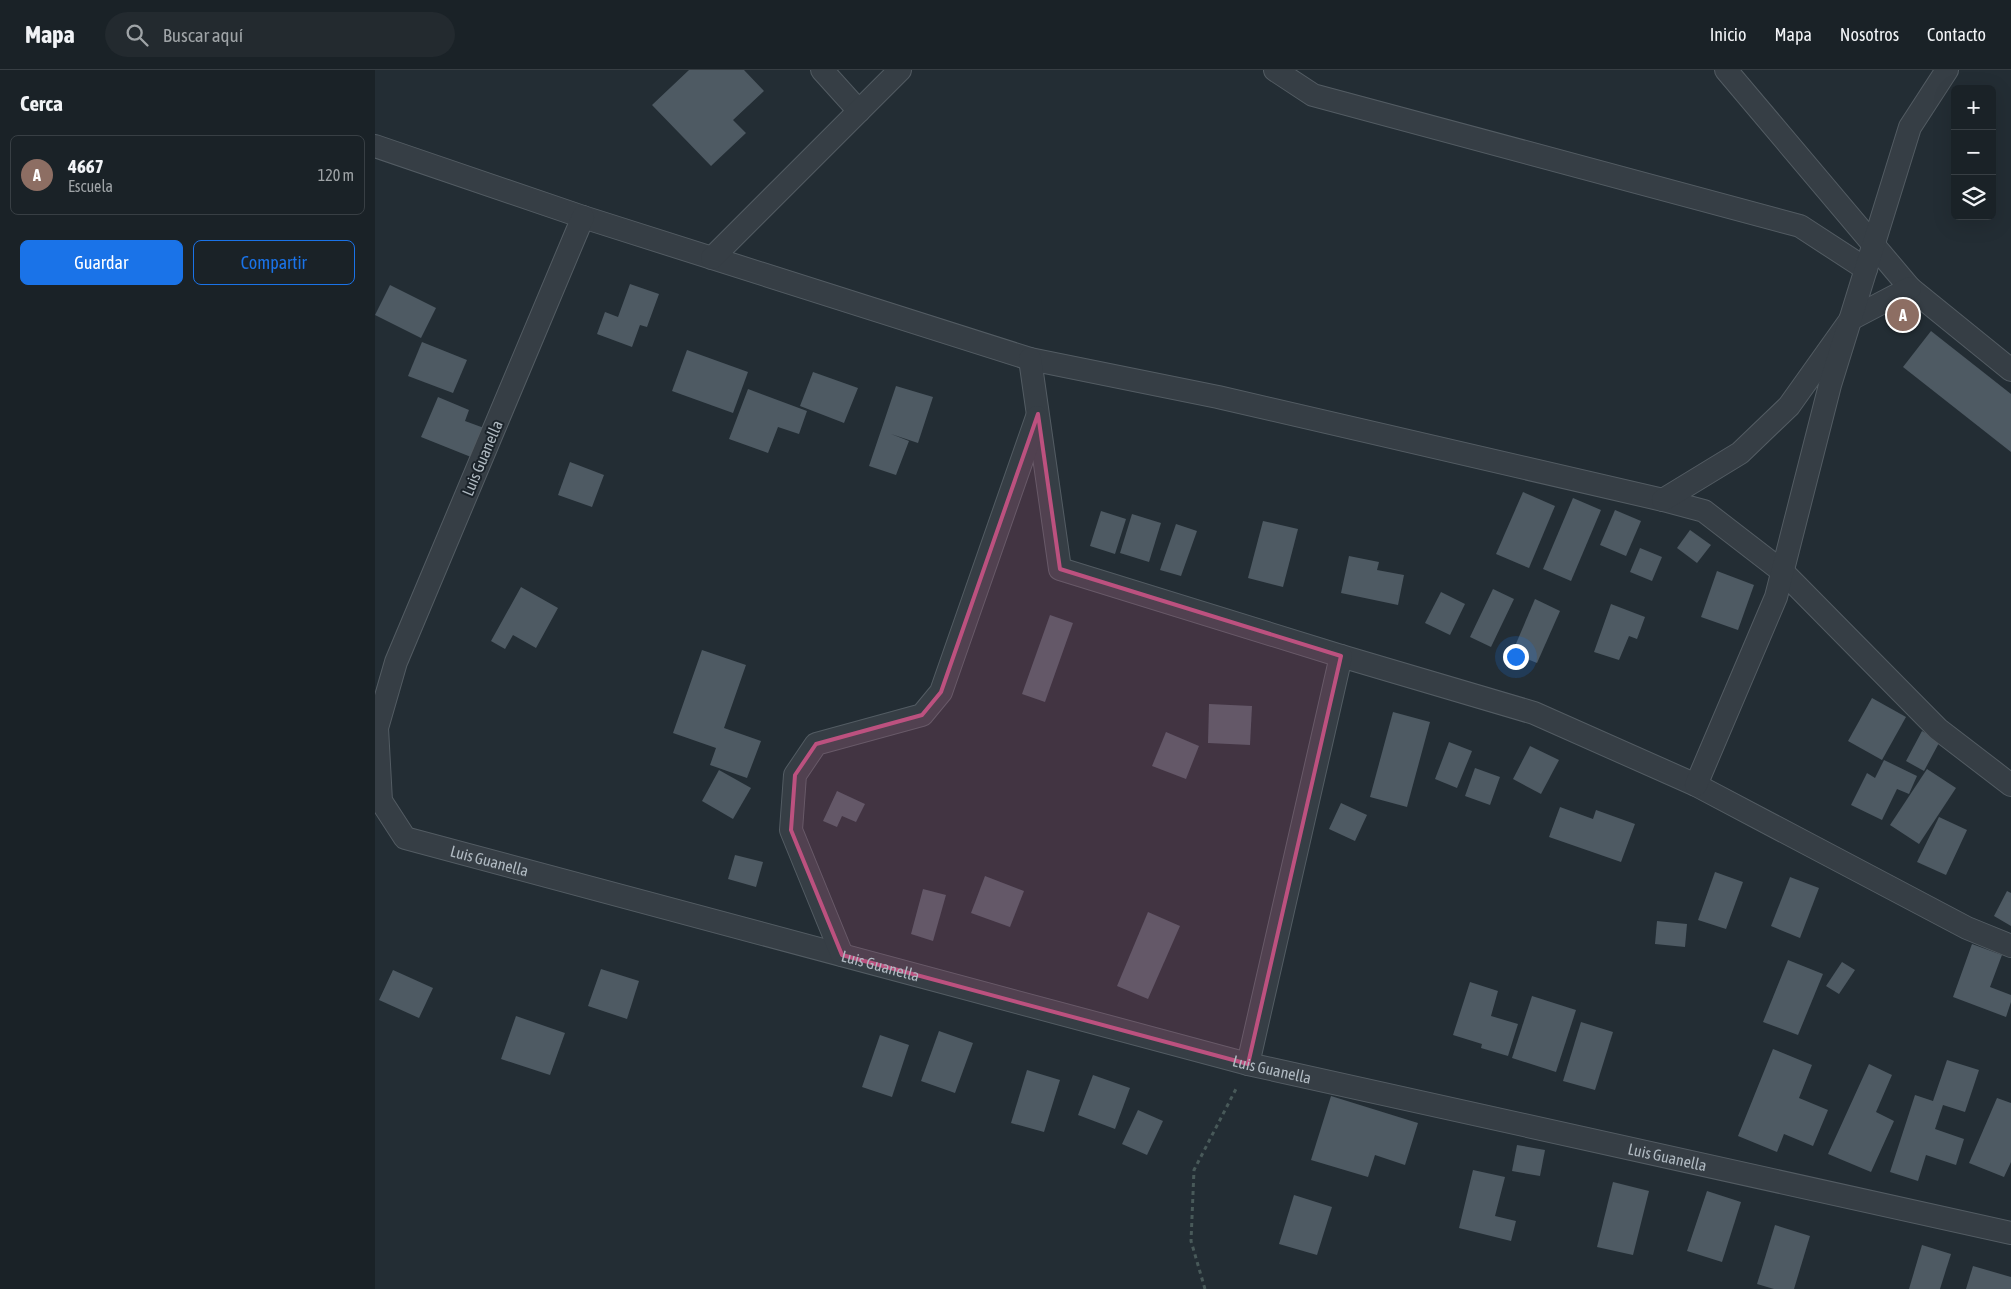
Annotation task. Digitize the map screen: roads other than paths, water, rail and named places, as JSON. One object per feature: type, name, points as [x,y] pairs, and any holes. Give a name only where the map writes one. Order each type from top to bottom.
[{"type":"street","points":[[822,70],[859,110]]},
{"type":"street","points":[[712,258],[900,70]]},
{"type":"street","points":[[1275,70],[1313,95],[1800,226],[1866,269]]},
{"type":"street","points":[[1726,70],[1911,288],[2011,370]]},
{"type":"street","points":[[1696,785],[1777,597],[1831,385],[1873,244],[1911,127],[1947,70]]},
{"type":"street","points":[[375,146],[583,217],[1030,359],[1228,400],[1704,511],[1783,572],[1938,729],[2011,785]]},
{"type":"street","name":"Luis Guanella","points":[[583,217],[396,662],[377,728],[381,801],[405,838],[1248,1064],[2011,1233]]},
{"type":"street","points":[[1663,500],[1740,453],[1789,406],[1851,319],[1911,288]]},
{"type":"street","points":[[1030,359],[1060,569],[1341,656],[1534,713],[1696,785],[1967,928],[2011,946]]},
{"type":"street","points":[[842,955],[791,830],[795,775],[816,744],[922,715],[941,692],[1038,414]]},
{"type":"street","points":[[1248,1064],[1341,656]]},
{"type":"place","name":"4667","points":[[1903,315]]}]
